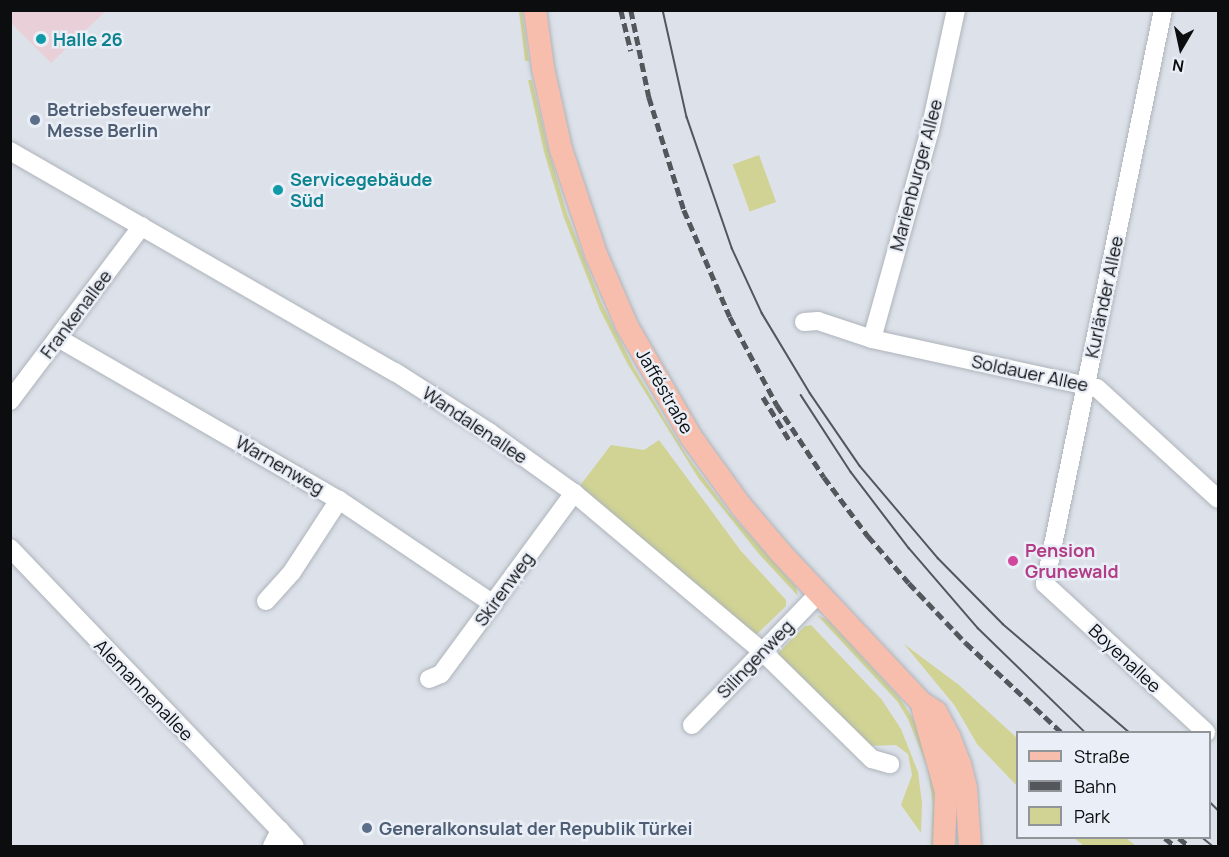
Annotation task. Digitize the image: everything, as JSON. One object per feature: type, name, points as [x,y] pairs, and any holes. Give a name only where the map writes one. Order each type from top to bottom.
[{"type":"main road","name":"Jafféstraße","points":[[536,10],[543,68],[561,149],[596,254],[627,326],[657,382],[715,472],[774,545],[922,703],[936,712],[960,764],[968,810],[968,843]]},
{"type":"main road","name":"Jafféstraße","points":[[922,703],[946,792],[944,846]]},
{"type":"street","name":"Marienburger Allee","points":[[872,339],[930,130],[956,10]]},
{"type":"street","name":"Kurländer Allee","points":[[1045,584],[1163,10]]},
{"type":"street","name":"Wandalenallee","points":[[10,151],[395,372],[489,432],[574,493],[763,652],[872,759],[890,764]]},
{"type":"street","name":"Frankenallee","points":[[10,401],[142,226]]},
{"type":"street","name":"Soldauer Allee","points":[[804,322],[818,321],[872,339],[1097,388],[1218,498]]},
{"type":"street","name":"Warnenweg","points":[[58,339],[339,500],[493,604]]},
{"type":"street","name":"Skirenweg","points":[[429,679],[441,674],[574,493]]},
{"type":"street","points":[[267,601],[292,572],[339,500]]},
{"type":"street","name":"Alemannenallee","points":[[10,548],[276,838],[295,846]]},
{"type":"street","name":"Boyenallee","points":[[1045,584],[1205,731]]},
{"type":"street","name":"Silingenweg","points":[[692,725],[819,593]]},
{"type":"shaded area","name":"Halle 26","points":[[10,11],[106,11],[51,63],[11,23]]},
{"type":"green space","points":[[519,11],[522,11],[529,61],[525,61]]},
{"type":"green space","points":[[528,80],[532,80],[567,214],[601,302],[634,368],[687,456],[728,511],[796,587],[798,596],[759,554],[699,479],[627,363],[600,310],[564,218],[544,152]]},
{"type":"green space","points":[[759,155],[776,202],[750,212],[733,165]]},
{"type":"green space","points":[[659,440],[741,551],[786,600],[786,606],[757,634],[750,633],[701,588],[579,487],[611,445],[644,450]]},
{"type":"green space","points":[[817,615],[829,621],[899,697],[914,720],[924,743],[936,788],[935,846],[931,846],[933,806],[928,769],[908,719],[897,701]]},
{"type":"green space","points":[[811,625],[882,700],[901,729],[918,772],[922,803],[921,833],[901,805],[912,775],[908,754],[896,745],[869,746],[777,654],[805,626]]},
{"type":"green space","points":[[904,644],[959,685],[1016,737],[1016,785],[977,744],[955,706]]},
{"type":"green space","points":[[1075,839],[1127,839],[1136,846],[1084,846]]},
{"type":"tram line","points":[[663,10],[687,117],[732,248],[762,313],[810,393],[860,466],[938,558],[1003,624],[1128,731]]},
{"type":"tram line","points":[[801,395],[851,472],[909,548],[978,628],[1084,731]]},
{"type":"tram line","points":[[1211,803],[1218,810]]},
{"type":"tram line","points":[[1204,839],[1213,846]]},
{"type":"railway","points":[[621,10],[631,51]]},
{"type":"railway","points":[[631,10],[649,97],[684,210],[730,317],[777,405],[824,477],[868,536],[966,643],[1060,731]]},
{"type":"railway","points":[[763,397],[790,441]]},
{"type":"railway","points":[[1166,839],[1175,846]]},
{"type":"railway","points":[[1180,839],[1189,846]]},
{"type":"place","name":"Halle 26","points":[[41,39]]},
{"type":"place","name":"Betriebsfeuerwehr Messe Berlin","points":[[35,120]]},
{"type":"place","name":"Servicegebäude Süd","points":[[278,190]]},
{"type":"place","name":"Pension Grunewald","points":[[1013,561]]},
{"type":"place","name":"Generalkonsulat der Republik Türkei","points":[[367,828]]}]
